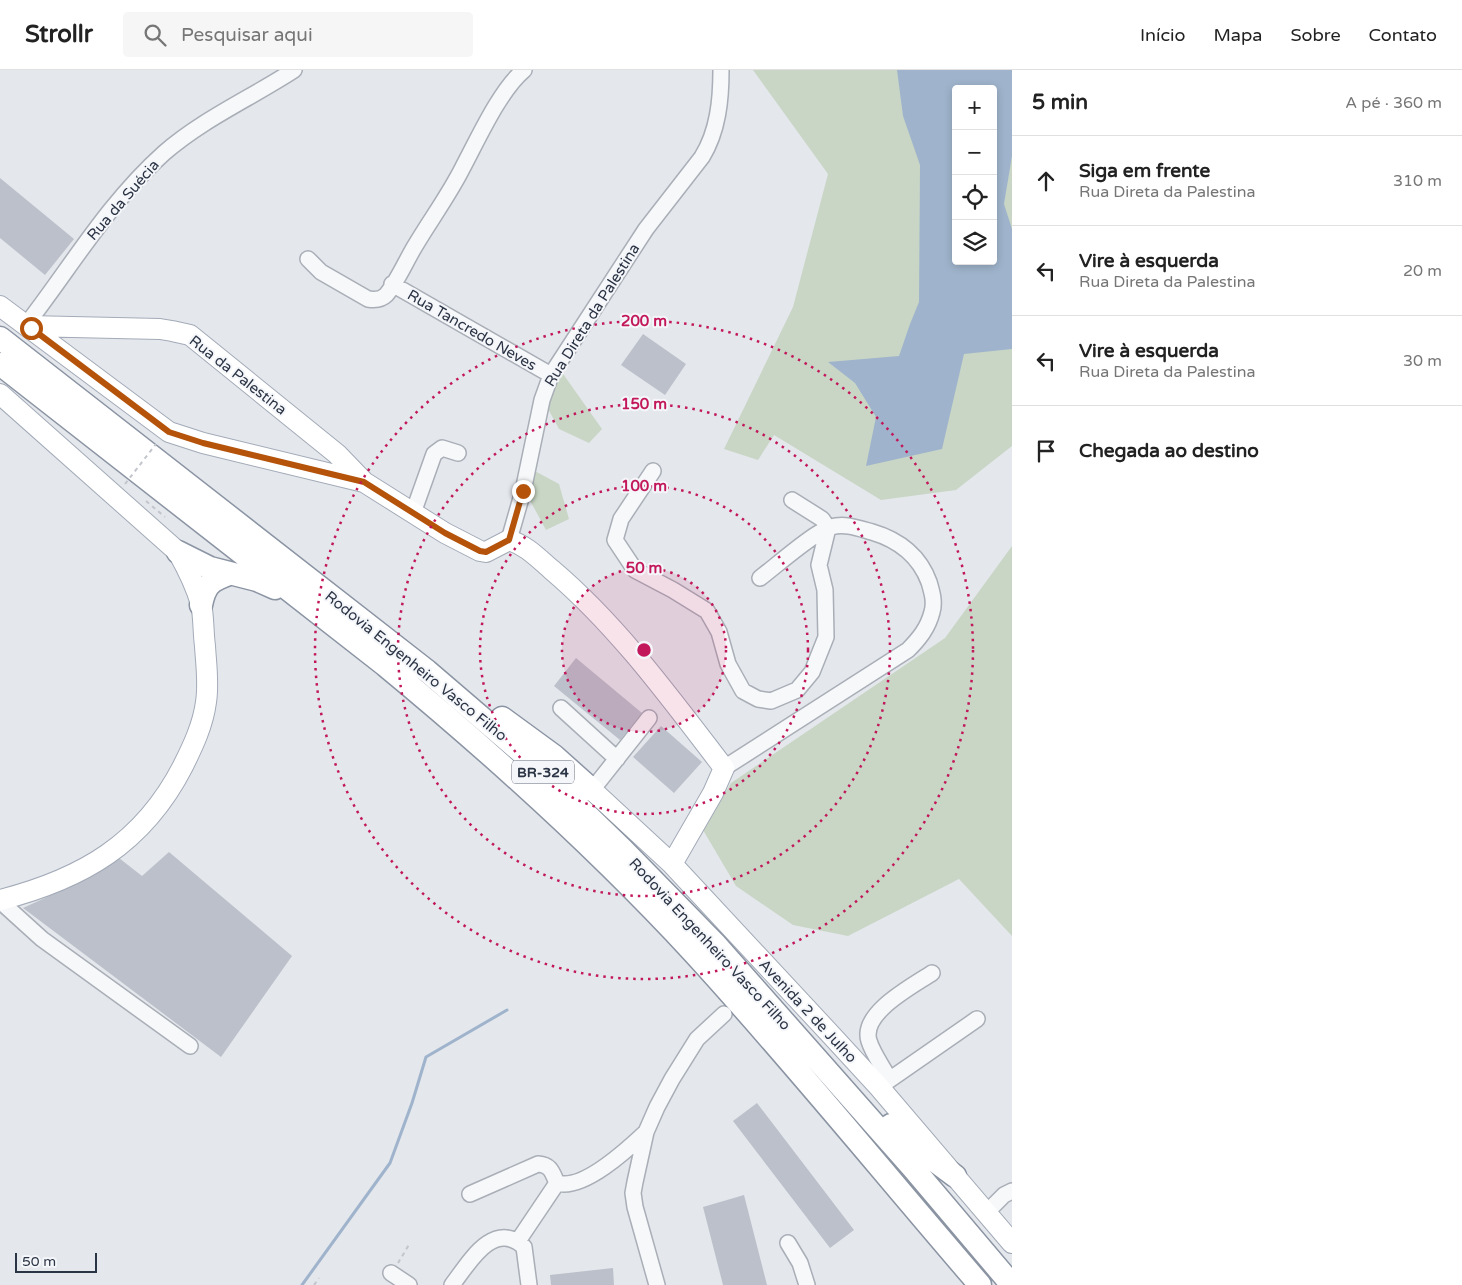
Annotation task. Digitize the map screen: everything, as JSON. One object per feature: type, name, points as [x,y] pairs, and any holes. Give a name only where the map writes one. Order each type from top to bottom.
[{"type":"highway","name":"Rodovia Engenheiro Vasco Filho","points":[[0,338],[427,671],[526,756],[623,850],[716,945],[913,1168],[1012,1285]]},
{"type":"highway","name":"Rodovia Engenheiro Vasco Filho","points":[[0,364],[367,651],[447,716],[542,802],[637,894],[732,996],[980,1285]]},
{"type":"highway","points":[[178,552],[229,574],[257,580],[280,591],[345,641],[367,651]]},
{"type":"highway","points":[[201,605],[205,590],[209,584],[214,579],[229,574]]},
{"type":"highway","points":[[427,671],[509,723],[554,756],[592,790]]},
{"type":"highway","points":[[768,1004],[796,1024],[900,1135],[955,1176]]},
{"type":"main road","points":[[0,306],[169,432],[203,443],[364,482],[445,533],[480,551],[486,552],[509,540],[530,551],[569,584],[610,624],[724,768],[713,793],[672,864]]},
{"type":"main road","name":"Rua da Palestina","points":[[27,325],[160,329],[190,335],[337,454],[364,482]]},
{"type":"main road","points":[[0,394],[178,552],[191,577],[201,605],[208,679],[206,703],[200,728],[191,752],[164,798],[145,821],[126,841],[107,856],[70,877],[0,901]]},
{"type":"main road","name":"Avenida 2 de Julho","points":[[592,790],[672,864],[884,1083],[955,1176],[1012,1243]]},
{"type":"street","name":"Rua da Suécia","points":[[27,325],[96,228],[145,171],[165,152],[225,109],[294,70]]},
{"type":"street","points":[[308,259],[321,272],[368,299],[374,300],[386,296],[416,244],[442,206],[472,146],[512,83],[524,70]]},
{"type":"street","name":"Rua Direta da Palestina","points":[[509,540],[523,491],[542,400],[551,375],[646,229],[702,158],[709,146],[716,123],[721,70]]},
{"type":"street","name":"Rua Tancredo Neves","points":[[392,284],[551,375]]},
{"type":"street","points":[[413,513],[434,454],[442,448],[458,454]]},
{"type":"street","points":[[653,471],[621,518],[615,540],[635,570],[707,611],[719,632],[728,664],[743,691],[758,699],[772,701],[797,690],[812,672],[826,637],[825,590],[820,565],[828,528],[822,519],[792,500]]},
{"type":"street","points":[[724,768],[908,650],[919,639],[928,624],[933,610],[933,594],[926,574],[910,552],[899,543],[856,527],[845,525],[823,530],[760,578]]},
{"type":"street","points":[[561,708],[617,759]]},
{"type":"street","points":[[592,790],[649,718]]},
{"type":"street","points":[[0,901],[42,939],[190,1046]]},
{"type":"street","points":[[932,973],[884,1006],[870,1023],[869,1041],[884,1083],[977,1019]]},
{"type":"street","points":[[657,1285],[635,1207],[633,1193],[646,1132],[672,1079],[698,1039],[724,1014]]},
{"type":"street","points":[[557,1183],[567,1185],[596,1173],[622,1154],[646,1132]]},
{"type":"street","points":[[470,1194],[538,1164],[544,1164],[551,1168],[557,1183]]},
{"type":"street","points":[[518,1242],[557,1183]]},
{"type":"street","points":[[987,1212],[1004,1195],[1012,1191]]},
{"type":"street","points":[[452,1285],[480,1248],[492,1240],[502,1238],[511,1239],[524,1247],[529,1285]]},
{"type":"street","points":[[788,1243],[800,1263],[807,1285]]},
{"type":"street","points":[[391,1273],[408,1285]]},
{"type":"path","points":[[125,484],[156,444]]},
{"type":"path","points":[[314,1285],[319,1278]]},
{"type":"green space","points":[[753,70],[1012,70],[1012,446],[956,490],[881,500],[774,435],[758,460],[724,449],[793,307],[828,174]]},
{"type":"green space","points":[[561,371],[602,429],[589,443],[559,429],[545,403]]},
{"type":"green space","points":[[531,469],[559,484],[569,519],[546,530],[526,493]]},
{"type":"green space","points":[[1012,546],[1012,936],[959,879],[848,936],[793,925],[736,886],[703,830],[731,783],[945,638]]},
{"type":"water","points":[[897,70],[1012,70],[1012,156],[1004,204],[1012,229],[1012,349],[964,354],[942,449],[866,466],[876,417],[855,383],[828,362],[899,356],[919,302],[920,165],[903,116]]},
{"type":"building","points":[[0,178],[74,239],[45,275],[0,238]]},
{"type":"building","points":[[643,334],[686,364],[665,395],[621,365]]},
{"type":"building","points":[[576,658],[642,713],[620,740],[554,686]]},
{"type":"building","points":[[661,726],[702,762],[674,793],[633,757]]},
{"type":"building","points":[[169,852],[292,956],[221,1057],[23,908],[71,886],[119,858],[142,876]]},
{"type":"building","points":[[757,1103],[854,1230],[830,1248],[733,1121]]},
{"type":"building","points":[[744,1195],[767,1285],[723,1285],[703,1207]]},
{"type":"building","points":[[613,1268],[614,1285],[551,1285],[550,1275]]},
{"type":"waterway","points":[[302,1285],[390,1163],[412,1103],[426,1057],[507,1010]]},
{"type":"route","points":[[31,328],[158,426],[169,432],[183,438],[364,482],[445,533],[480,551],[486,552],[509,540],[523,491]]}]
